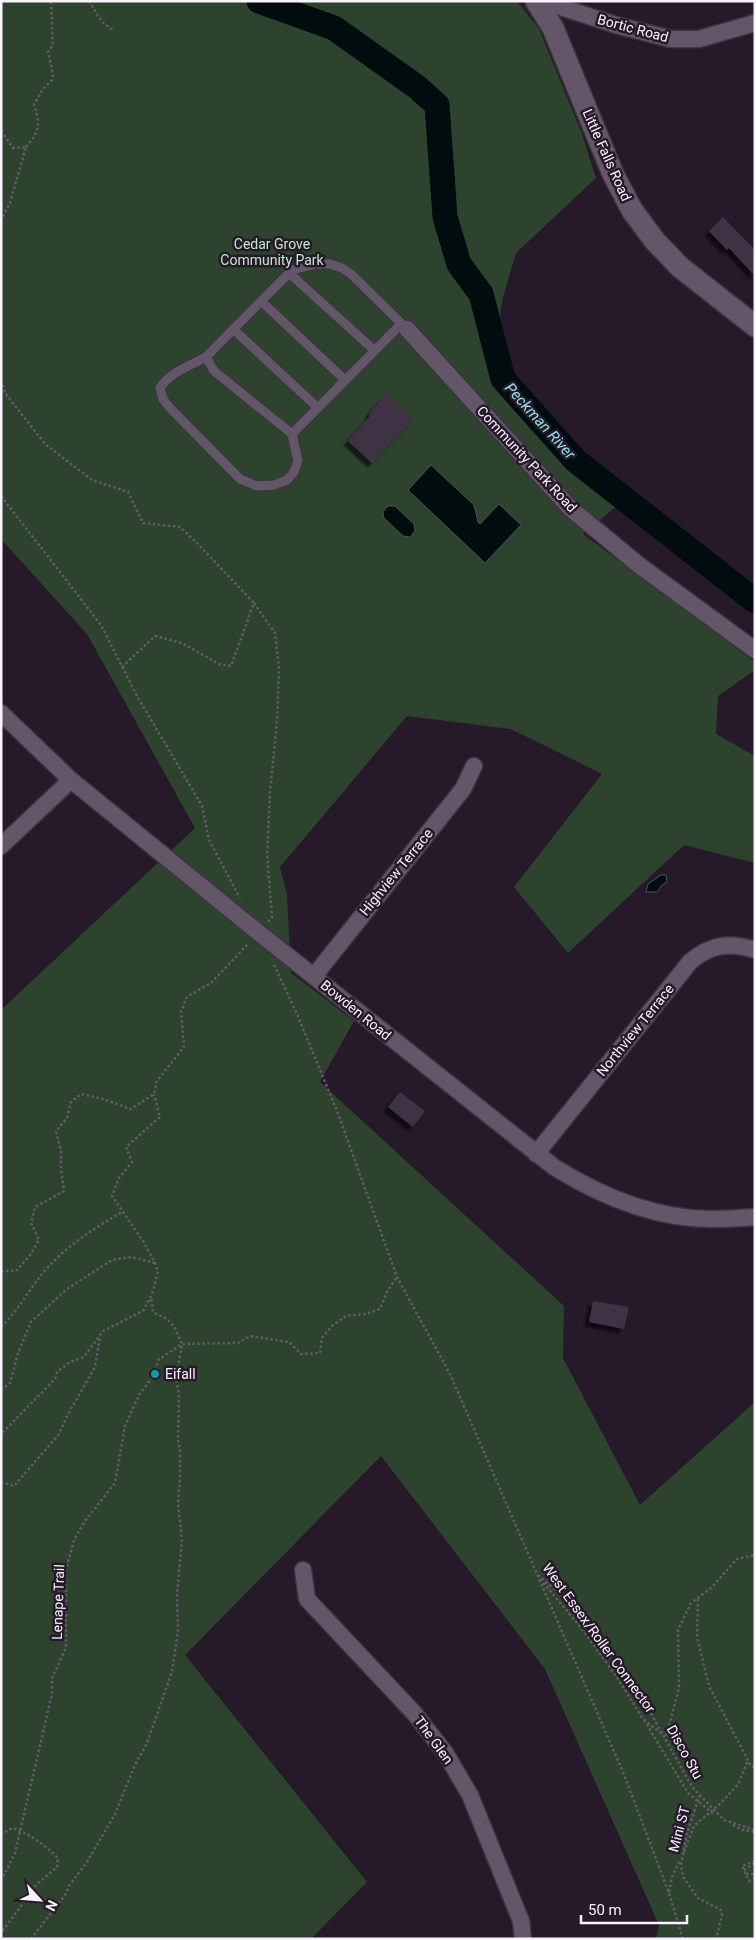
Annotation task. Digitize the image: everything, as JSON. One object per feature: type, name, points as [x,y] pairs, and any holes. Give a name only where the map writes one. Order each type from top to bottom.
[{"type":"street","name":"Little Falls Road","points":[[536,1],[552,28],[613,174],[632,210],[654,241],[680,267],[755,326]]},
{"type":"street","name":"Bortic Road","points":[[542,1],[616,25],[671,39],[698,39],[755,23]]},
{"type":"street","name":"Community Park Road","points":[[404,326],[570,508],[640,566],[755,650]]},
{"type":"street","name":"Bowden Road","points":[[1,713],[71,780],[536,1154],[587,1186],[612,1198],[638,1206],[696,1218],[716,1220],[755,1217]]},
{"type":"street","name":"Highview Terrace","points":[[314,976],[463,789],[474,766]]},
{"type":"street","points":[[1,846],[71,780]]},
{"type":"street","name":"Northview Terrace","points":[[536,1154],[690,962],[705,950],[724,945],[743,946],[755,950]]},
{"type":"street","name":"The Glen","points":[[303,1570],[307,1599],[416,1714],[458,1774],[470,1795],[520,1921],[523,1939]]},
{"type":"lane","points":[[206,357],[214,372],[292,434],[298,461],[294,472],[287,480],[274,485],[257,486],[240,479],[170,408],[163,398],[160,388],[166,379],[206,357],[292,270],[316,264],[330,264],[342,268],[351,274],[404,326],[374,350],[292,434]]},
{"type":"lane","points":[[290,273],[374,350]]},
{"type":"lane","points":[[262,301],[344,380]]},
{"type":"lane","points":[[233,329],[318,408]]},
{"type":"path","points":[[1,220],[10,204],[26,147],[33,139],[40,123],[34,105],[42,90],[52,80],[53,74],[48,60],[48,52],[53,45],[50,20],[51,1]]},
{"type":"path","points":[[89,1],[102,22],[114,30]]},
{"type":"path","points":[[1,131],[13,148],[26,147]]},
{"type":"path","points":[[1,380],[5,394],[45,444],[92,480],[128,492],[143,523],[180,527],[197,542],[254,603],[275,633],[279,668],[267,855],[272,917],[212,982],[187,997],[181,1012],[184,1047],[156,1081],[154,1094],[160,1117],[126,1147],[132,1162],[119,1178],[112,1196],[143,1241],[155,1263],[158,1272],[151,1297],[143,1311],[103,1331],[84,1357],[70,1362],[56,1372],[55,1380],[2,1433],[1,1437]]},
{"type":"path","points":[[1,496],[101,625],[136,696],[202,806],[209,840],[243,902]]},
{"type":"path","points":[[122,667],[156,636],[182,643],[219,664],[231,666],[254,603]]},
{"type":"path","points":[[272,960],[297,1014],[337,1112],[397,1276],[450,1374],[623,1772],[669,1894],[683,1939]]},
{"type":"path","points":[[1,1271],[16,1271],[30,1255],[39,1240],[31,1223],[35,1207],[64,1191],[61,1169],[62,1151],[56,1131],[67,1118],[71,1102],[80,1094],[103,1099],[131,1110],[154,1094]]},
{"type":"path","points":[[1,1327],[24,1301],[51,1264],[85,1234],[122,1212]]},
{"type":"path","points":[[1,1390],[10,1383],[18,1352],[31,1322],[67,1288],[112,1260],[131,1257],[155,1263]]},
{"type":"path","points":[[182,1344],[238,1343],[250,1336],[289,1342],[301,1354],[320,1353],[322,1338],[332,1326],[346,1316],[366,1314],[380,1309],[397,1276]]},
{"type":"path","points":[[31,1939],[65,1895],[116,1814],[135,1765],[147,1743],[172,1672],[178,1631],[177,1595],[182,1539],[178,1504],[180,1451],[178,1440],[179,1396],[176,1378],[182,1344],[174,1326],[167,1319],[153,1312],[151,1297]]},
{"type":"path","points":[[1,1482],[14,1486],[59,1434],[66,1416],[95,1367],[100,1336]]},
{"type":"path","name":"Lenape Trail","points":[[1,1881],[15,1853],[48,1715],[52,1694],[52,1678],[66,1648],[66,1570],[74,1540],[85,1521],[115,1483],[125,1426],[139,1395],[155,1374],[158,1360],[182,1344]]},
{"type":"path","name":"West Essex/Roller Connector","points":[[520,1535],[539,1577],[582,1629],[617,1677],[643,1719],[666,1737],[679,1688],[678,1630],[691,1603],[710,1589],[737,1559],[755,1555]]},
{"type":"path","name":"Disco Stu","points":[[537,1574],[564,1599],[628,1672],[688,1779],[700,1795],[724,1820]]},
{"type":"path","points":[[698,1598],[697,1637],[708,1686],[751,1766],[755,1768]]},
{"type":"path","points":[[643,1719],[688,1793],[724,1820],[742,1830],[755,1831]]},
{"type":"path","points":[[669,1894],[672,1877],[689,1842],[694,1826],[722,1802],[738,1784],[748,1760]]},
{"type":"path","name":"Mini ST","points":[[700,1795],[687,1833],[681,1865],[683,1877],[698,1898],[721,1910],[722,1915],[716,1939]]},
{"type":"path","points":[[1,1835],[12,1828],[20,1830],[33,1836],[58,1858],[57,1867],[26,1894],[21,1906],[1,1933]]},
{"type":"path","points":[[755,1862],[744,1870],[744,1874],[755,1874]]},
{"type":"path","points":[[755,1862],[742,1866],[749,1881],[755,1878]]},
{"type":"green space","name":"Cedar Grove Community Park","points":[[1,1],[517,1],[539,29],[581,131],[596,178],[516,253],[503,297],[497,334],[515,378],[593,466],[629,496],[583,534],[755,662],[755,670],[718,696],[716,734],[755,756],[755,863],[684,845],[568,953],[514,887],[602,774],[511,729],[407,716],[280,867],[287,894],[291,973],[354,1021],[320,1082],[564,1306],[563,1358],[640,1505],[755,1402],[755,1939],[656,1939],[659,1925],[545,1669],[381,1456],[185,1655],[367,1882],[311,1939],[1,1939],[1,1010],[195,828],[87,634],[1,539]]},
{"type":"shaded area","points":[[431,465],[474,505],[480,524],[499,504],[521,525],[485,563],[408,490]]},
{"type":"shaded area","points":[[388,506],[395,506],[414,524],[415,531],[410,537],[403,536],[384,518],[383,512]]},
{"type":"shaded area","points":[[661,875],[666,875],[667,882],[657,892],[646,892],[648,884]]},
{"type":"building","points":[[723,217],[755,250],[755,276],[729,248],[727,250],[709,231]]},
{"type":"building","points":[[386,394],[414,419],[372,463],[348,441]]},
{"type":"building","points":[[400,1092],[425,1111],[413,1127],[388,1107]]},
{"type":"building","points":[[593,1301],[629,1307],[624,1329],[589,1322]]},
{"type":"waterway","name":"Peckman River","points":[[259,1],[334,28],[417,87],[437,105],[445,217],[459,264],[481,294],[503,379],[576,461],[755,601]]},
{"type":"place","name":"Eifall","points":[[155,1374]]}]
